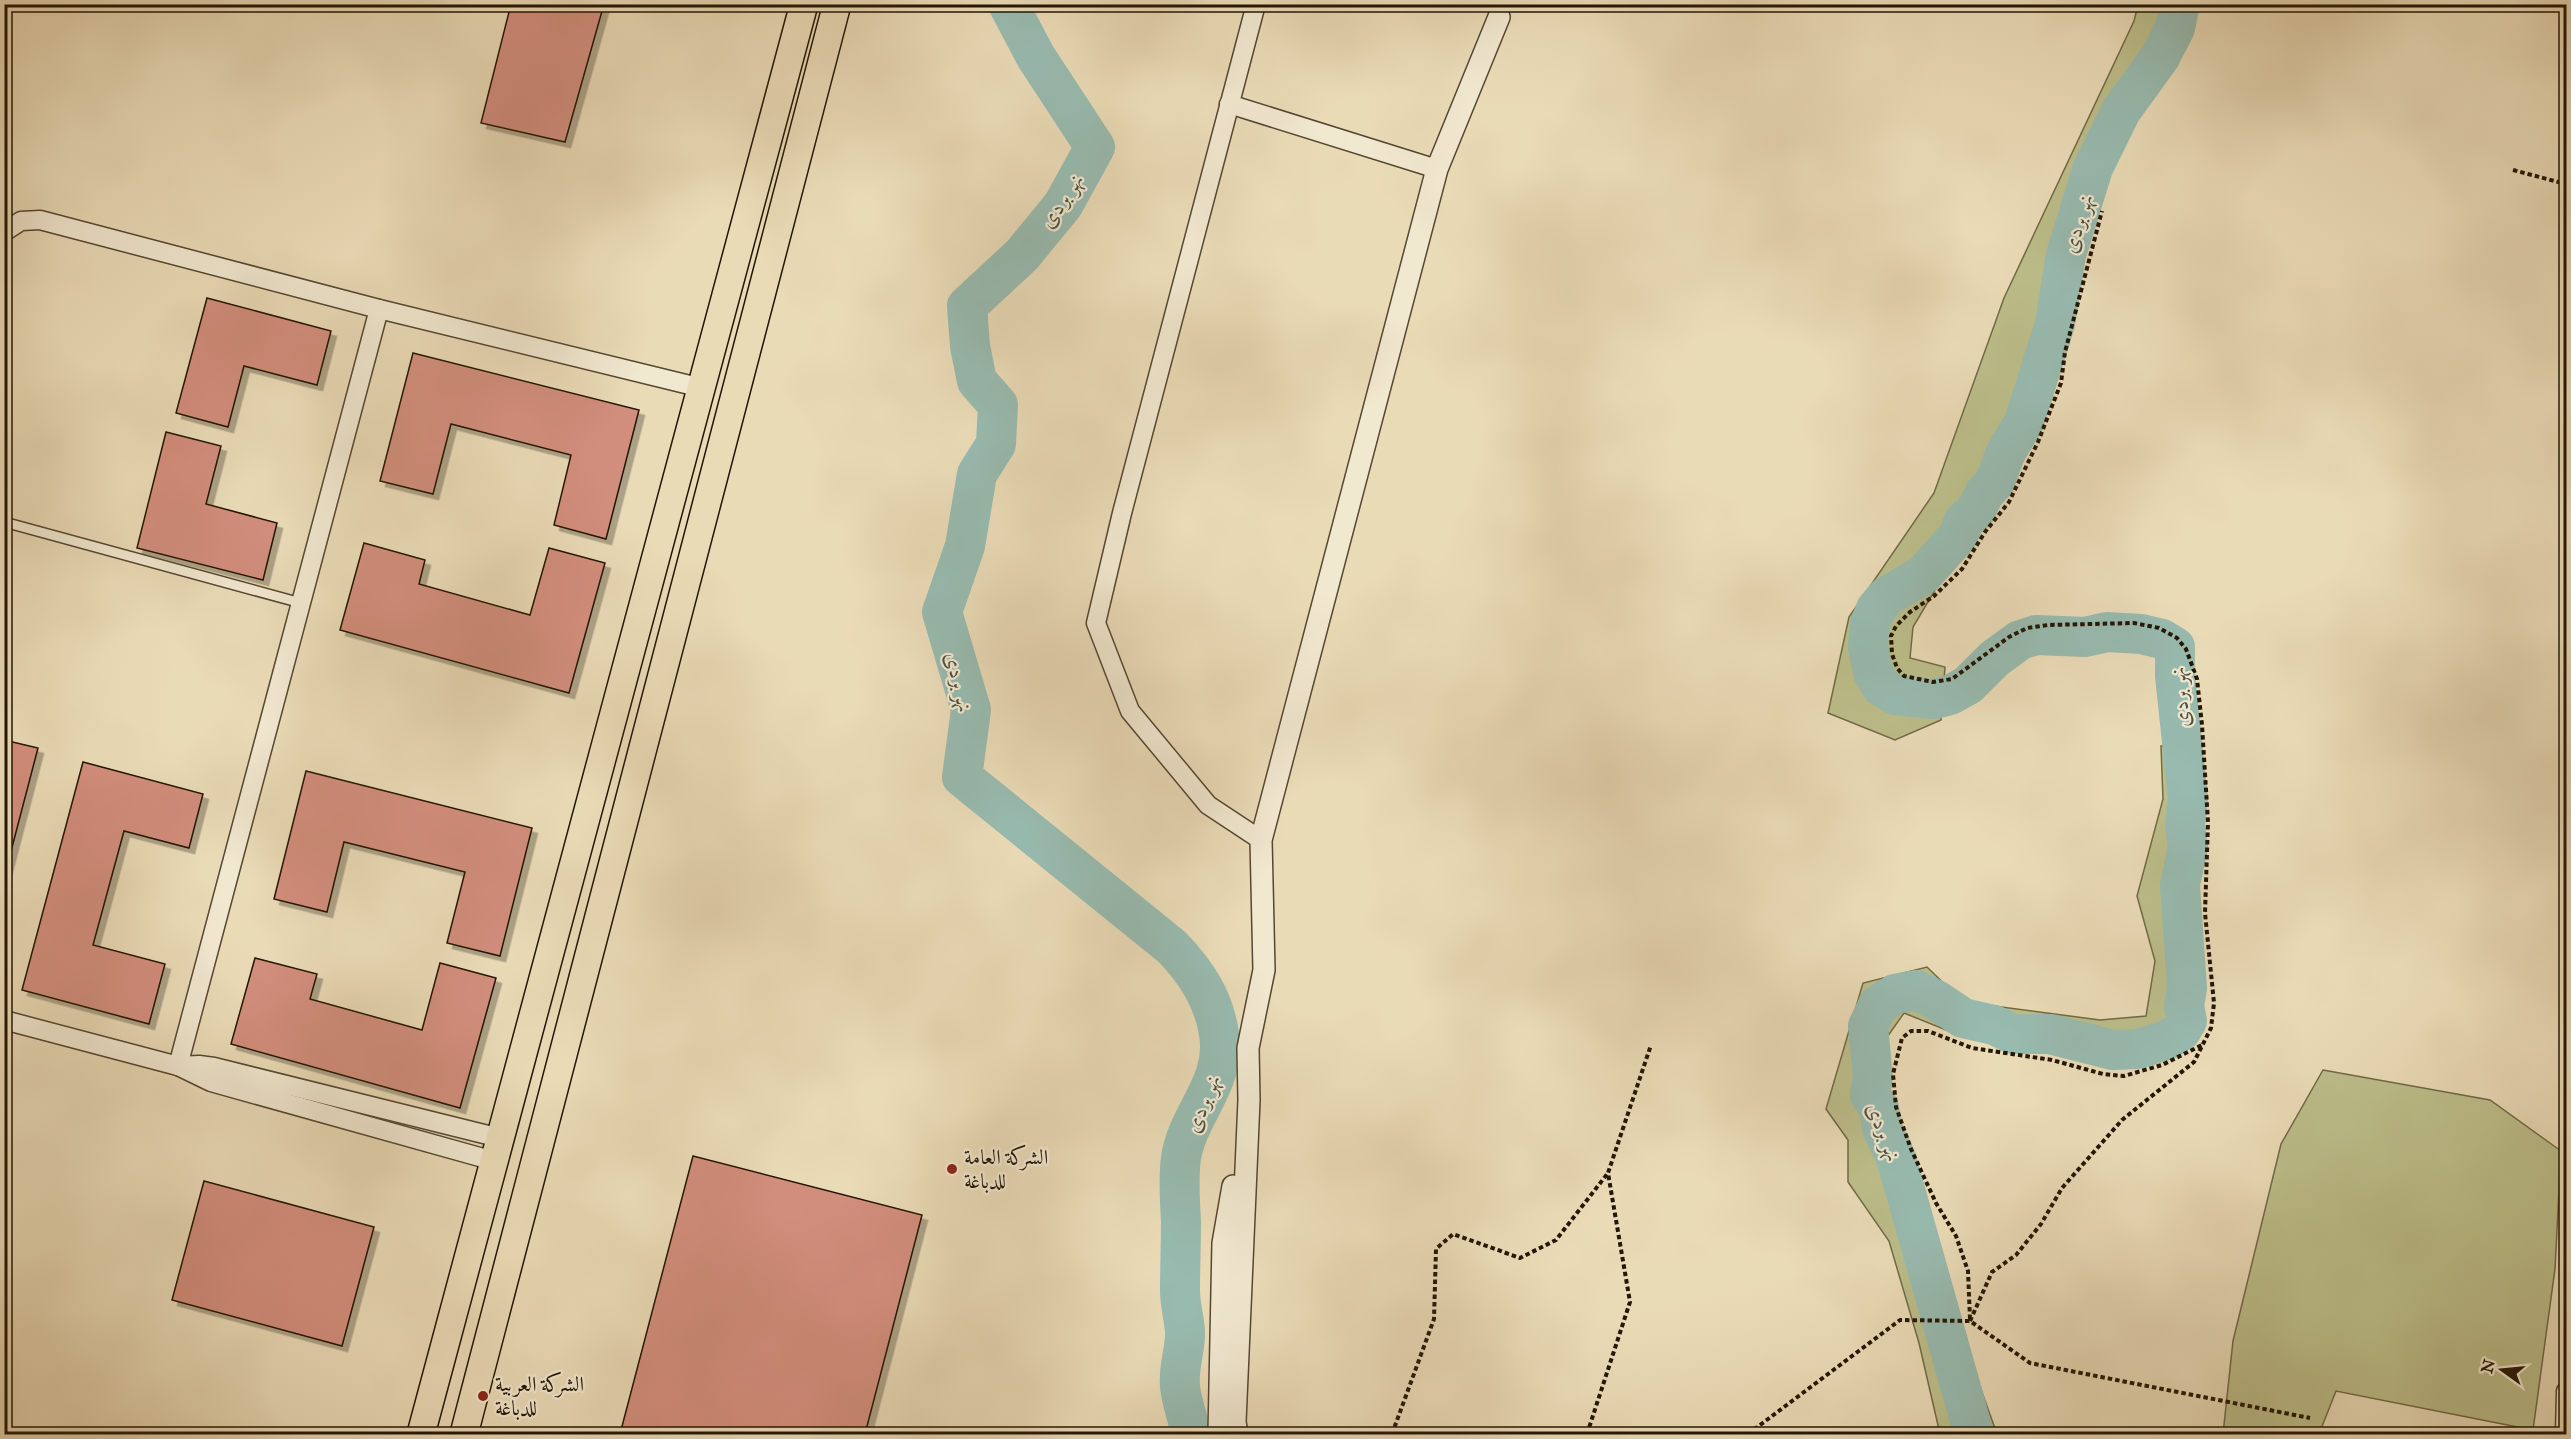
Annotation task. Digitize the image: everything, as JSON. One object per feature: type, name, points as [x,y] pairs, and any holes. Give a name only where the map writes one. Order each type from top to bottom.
[{"type":"main road","points":[[421,1434],[804,4]]},
{"type":"main road","points":[[464,1434],[837,4]]},
{"type":"street","points":[[1256,4],[1122,513],[1096,623],[1130,711],[1208,805],[1261,840]]},
{"type":"street","points":[[1237,1434],[1235,1422],[1237,1331],[1249,1100],[1248,1048],[1264,970],[1261,840],[1437,169],[1499,17]]},
{"type":"street","points":[[1229,104],[1437,169]]},
{"type":"street","points":[[4,232],[21,221],[40,220],[379,309],[702,388]]},
{"type":"street","points":[[178,1066],[379,309]]},
{"type":"street","points":[[4,1020],[178,1066],[214,1067],[497,1150]]},
{"type":"street","points":[[1219,1434],[1223,1243],[1249,1100]]},
{"type":"street","points":[[2565,1434],[2566,1391]]},
{"type":"lane","points":[[4,522],[301,603]]},
{"type":"path","points":[[2513,170],[2566,184]]},
{"type":"path","points":[[1970,1321],[1992,1272],[2016,1255],[2041,1224],[2062,1188],[2122,1120],[2194,1062],[2211,1028],[2214,1004],[2205,913],[2208,822],[2197,679],[2186,649],[2177,638],[2159,628],[2134,623],[2048,625],[2027,628],[2009,637],[1952,679],[1933,682],[1904,676],[1897,668],[1892,654],[1892,636],[1896,626],[1910,612],[1934,596],[1962,569],[1985,532],[2009,502],[2038,442],[2061,383],[2065,352],[2102,212]]},
{"type":"path","points":[[1970,1321],[1968,1271],[1956,1236],[1936,1203],[1911,1149],[1896,1107],[1893,1074],[1902,1038],[1911,1031],[1928,1031],[1945,1040],[1972,1048],[2052,1060],[2103,1074],[2124,1076],[2162,1065],[2203,1045]]},
{"type":"path","points":[[1392,1434],[1434,1319],[1436,1249],[1453,1234],[1520,1258],[1556,1240],[1608,1173],[1651,1045]]},
{"type":"path","points":[[1587,1434],[1630,1302],[1608,1173]]},
{"type":"path","points":[[1748,1434],[1900,1320],[1970,1321],[2030,1363],[2310,1418]]},
{"type":"green space","points":[[2138,5],[2193,5],[2101,177],[2042,394],[1953,560],[1913,627],[1910,658],[1945,667],[1941,720],[1895,740],[1828,713],[1849,617],[1934,493],[2004,298],[2134,21]]},
{"type":"green space","points":[[2194,743],[2191,919],[2196,1019],[2171,1050],[2101,1062],[1951,1032],[1904,1013],[1885,1040],[1891,1128],[1944,1268],[1975,1373],[1997,1434],[1940,1434],[1919,1343],[1889,1241],[1848,1182],[1848,1140],[1826,1109],[1863,983],[1927,967],[1963,1002],[2100,1020],[2146,1016],[2155,961],[2137,896],[2163,799],[2161,746]]},
{"type":"green space","points":[[2323,1070],[2490,1100],[2561,1151],[2555,1269],[2533,1430],[2336,1391],[2319,1434],[2223,1434],[2233,1341],[2281,1144]]},
{"type":"building","points":[[511,4],[604,4],[565,142],[481,123]]},
{"type":"building","points":[[207,298],[331,331],[317,385],[244,366],[228,427],[176,413]]},
{"type":"building","points":[[413,353],[639,410],[606,539],[554,525],[571,455],[451,424],[433,494],[380,481]]},
{"type":"building","points":[[166,432],[221,446],[206,504],[277,523],[263,580],[137,548]]},
{"type":"building","points":[[364,543],[425,560],[419,584],[530,615],[549,548],[605,563],[569,693],[340,630]]},
{"type":"building","points":[[4,740],[38,748],[4,878]]},
{"type":"building","points":[[83,762],[203,794],[189,848],[124,831],[93,945],[165,964],[149,1024],[22,990]]},
{"type":"building","points":[[306,771],[532,828],[500,956],[447,943],[465,872],[344,842],[327,912],[274,899]]},
{"type":"building","points":[[255,958],[317,974],[310,999],[422,1030],[440,963],[496,978],[460,1108],[231,1044]]},
{"type":"building","points":[[693,1156],[922,1215],[865,1434],[620,1434]]},
{"type":"building","points":[[204,1181],[374,1227],[342,1346],[172,1300]]},
{"type":"waterway","name":"نهر بردى","points":[[1008,4],[1036,57],[1095,147],[1063,205],[1022,255],[967,306],[970,346],[977,381],[998,405],[996,444],[977,474],[965,546],[942,612],[971,710],[962,777],[1172,947],[1196,976],[1213,1009],[1219,1034],[1220,1052],[1217,1068],[1185,1142],[1180,1174],[1180,1291],[1185,1331],[1180,1379],[1190,1434]]},
{"type":"waterway","name":"نهر بردى","points":[[1974,1434],[1896,1158],[1882,1128],[1879,1108],[1870,1095],[1873,1078],[1868,1026],[1878,1005],[1895,994],[1916,990],[1963,1018],[1994,1025],[2013,1034],[2050,1034],[2113,1050],[2138,1049],[2167,1040],[2181,1031],[2187,1021],[2184,1006],[2187,988],[2180,885],[2188,847],[2185,826],[2188,798],[2175,676],[2175,647],[2162,639],[2141,634],[2107,632],[2085,637],[2036,635],[2020,640],[1994,659],[1968,685],[1950,695],[1934,699],[1895,695],[1881,686],[1873,672],[1868,647],[1870,624],[1876,609],[1887,596],[1923,575],[1958,536],[1964,521],[1975,512],[1984,494],[1995,482],[2005,454],[2024,422],[2055,324],[2066,255],[2093,168],[2121,111],[2160,57],[2175,28],[2180,4]]},
{"type":"place","name":"الشركة العامة للدباغة","points":[[952,1169]]},
{"type":"place","name":"الشركة العربية للدباغة","points":[[483,1396]]}]
